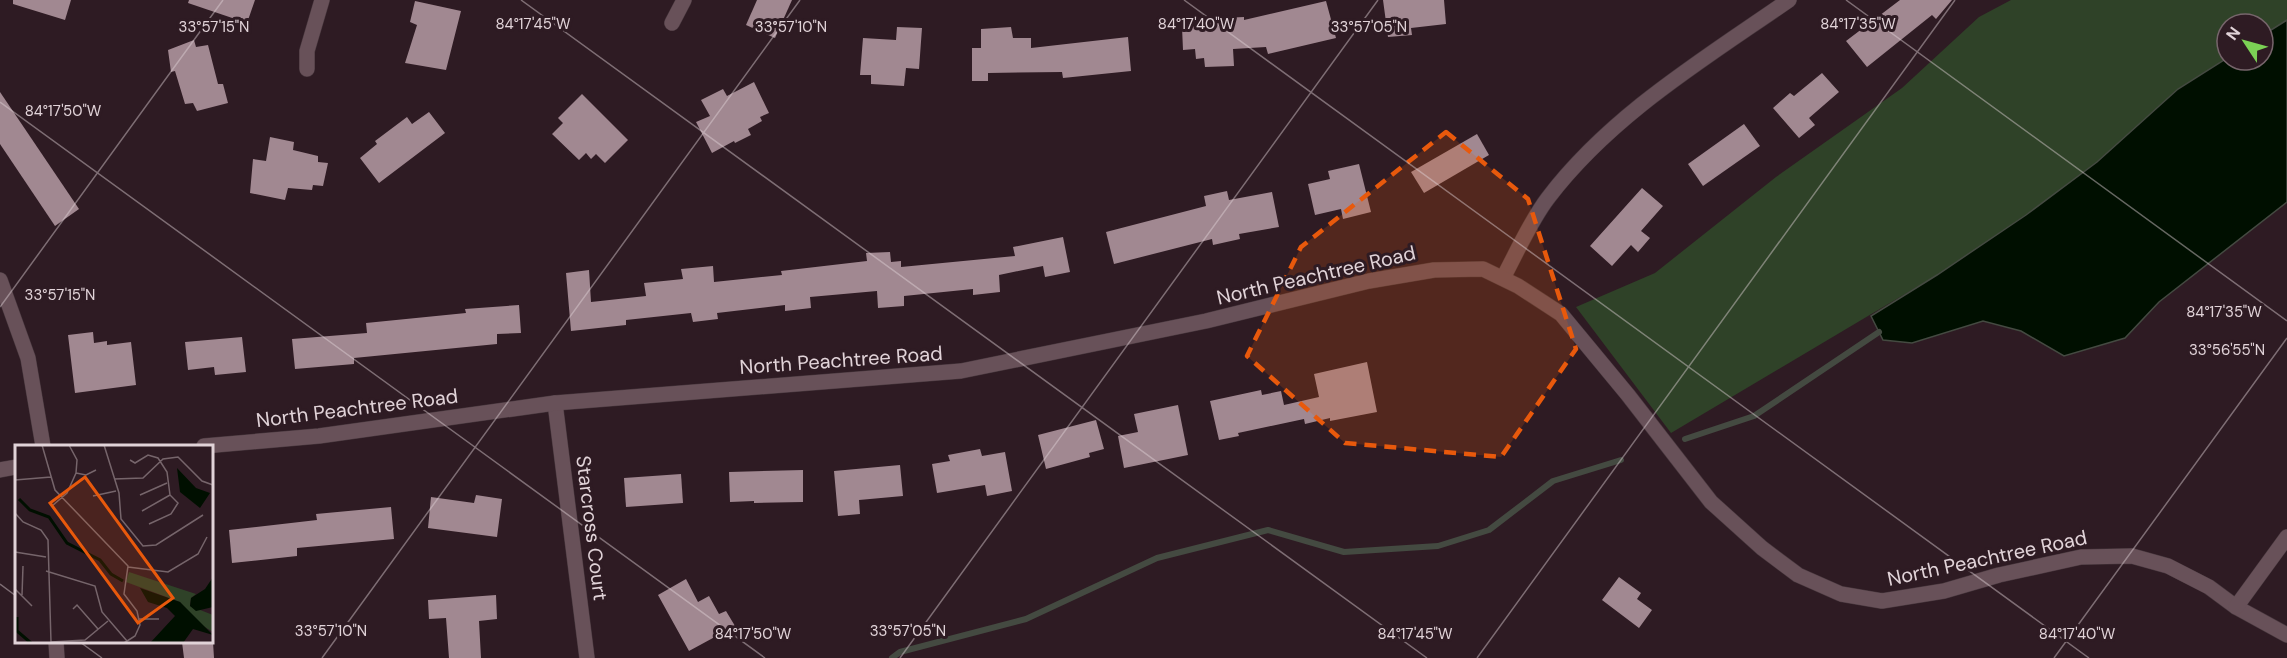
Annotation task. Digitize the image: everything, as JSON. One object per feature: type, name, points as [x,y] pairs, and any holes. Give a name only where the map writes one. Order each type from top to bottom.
[{"type":"street","points":[[307,69],[308,51],[322,0]]},
{"type":"street","points":[[672,23],[684,0]]},
{"type":"street","points":[[1503,278],[1547,199],[1595,143],[1672,81],[1789,0]]},
{"type":"street","name":"North Peachtree Road","points":[[213,446],[319,436],[555,403],[961,371],[1206,321],[1369,281],[1434,270],[1483,269],[1503,278],[1561,314],[1628,395],[1711,502],[1762,548],[1798,575],[1841,594],[1882,601],[1944,591],[2082,557],[2132,556],[2168,566],[2209,586],[2236,607],[2287,635]]},
{"type":"street","points":[[0,280],[28,358],[43,445]]},
{"type":"street","name":"Starcross Court","points":[[555,403],[587,658]]},
{"type":"street","points":[[0,470],[15,467]]},
{"type":"street","points":[[2236,607],[2287,537]]},
{"type":"street","points":[[56,643],[57,658]]},
{"type":"highlighted area","points":[[1446,132],[1528,199],[1576,349],[1501,457],[1345,443],[1247,356],[1301,247]]},
{"type":"green space","points":[[2011,0],[2287,0],[2287,20],[2275,28],[2275,12],[2215,12],[2215,66],[2178,89],[2097,162],[2026,215],[1937,275],[1671,433],[1576,307],[1655,273],[1776,177],[1902,88],[1979,17]]},
{"type":"shaded area","points":[[2287,20],[2287,202],[2159,302],[2125,338],[2064,356],[2021,331],[1983,321],[1912,343],[1883,340],[1871,316],[2026,215],[2097,162],[2178,89],[2215,66],[2215,72],[2275,72],[2275,28]]},
{"type":"building","points":[[13,0],[71,0],[65,20],[13,4]]},
{"type":"building","points":[[189,0],[255,0],[247,23],[188,3]]},
{"type":"building","points":[[757,0],[792,0],[775,38],[746,25]]},
{"type":"building","points":[[1383,0],[1444,0],[1446,24],[1411,28],[1412,35],[1388,37]]},
{"type":"building","points":[[1900,0],[1952,0],[1936,19],[1932,15],[1867,67],[1846,41]]},
{"type":"building","points":[[415,1],[461,11],[446,70],[405,63],[417,25],[410,22]]},
{"type":"building","points":[[1326,1],[1336,38],[1268,54],[1266,47],[1233,49],[1234,66],[1205,67],[1204,58],[1196,59],[1195,49],[1183,50],[1182,27],[1202,26],[1201,19],[1244,17],[1244,20]]},
{"type":"building","points":[[897,27],[922,28],[919,69],[906,68],[904,86],[871,84],[871,75],[860,75],[863,38],[896,40]]},
{"type":"building","points":[[1011,27],[1013,38],[1031,38],[1031,48],[1128,37],[1131,71],[1063,78],[1062,72],[988,73],[988,81],[972,81],[972,48],[981,48],[981,29]]},
{"type":"building","points":[[194,40],[196,47],[208,45],[218,84],[223,84],[228,103],[197,111],[193,103],[185,104],[175,71],[171,72],[168,50]]},
{"type":"building","points":[[1822,73],[1839,92],[1809,118],[1815,125],[1799,138],[1773,108],[1790,93],[1794,96]]},
{"type":"building","points":[[754,82],[769,113],[760,117],[762,121],[748,129],[751,135],[712,153],[696,122],[710,116],[701,100],[723,89],[727,96]]},
{"type":"building","points":[[0,92],[79,209],[55,226],[0,144]]},
{"type":"building","points":[[582,94],[628,140],[605,163],[596,154],[591,159],[586,153],[579,160],[552,134],[563,123],[558,118]]},
{"type":"building","points":[[429,112],[445,133],[379,183],[360,158],[377,144],[375,141],[407,117],[412,124]]},
{"type":"building","points":[[1744,124],[1760,146],[1703,186],[1688,164]]},
{"type":"building","points":[[1477,134],[1489,155],[1424,193],[1411,172]]},
{"type":"building","points":[[270,137],[294,142],[293,150],[318,156],[318,162],[328,163],[323,186],[313,185],[312,190],[288,188],[285,200],[250,193],[253,159],[266,161]]},
{"type":"building","points":[[1359,164],[1371,212],[1343,219],[1341,209],[1315,215],[1308,184],[1330,179],[1328,171]]},
{"type":"building","points":[[1642,188],[1663,206],[1641,231],[1650,238],[1638,252],[1631,245],[1612,266],[1590,246]]},
{"type":"building","points":[[1227,191],[1229,200],[1272,192],[1279,227],[1239,234],[1240,239],[1213,245],[1212,239],[1114,264],[1106,232],[1206,206],[1204,196]]},
{"type":"building","points":[[1063,237],[1070,272],[1045,277],[1043,266],[999,275],[1000,292],[973,295],[973,289],[904,296],[904,306],[878,308],[877,291],[810,297],[811,308],[785,311],[785,305],[717,313],[718,319],[693,322],[691,313],[626,320],[626,325],[571,331],[566,273],[589,270],[591,302],[646,296],[644,283],[683,279],[681,269],[713,266],[714,282],[782,275],[781,271],[867,261],[866,253],[890,252],[891,262],[901,261],[901,267],[1015,256],[1013,247]]},
{"type":"building","points":[[519,305],[521,333],[497,334],[497,344],[354,358],[354,364],[295,369],[292,339],[367,333],[366,323],[466,313],[465,309]]},
{"type":"building","points":[[93,332],[94,343],[107,341],[107,345],[131,342],[136,385],[75,393],[68,335]]},
{"type":"building","points":[[242,337],[246,372],[215,375],[214,367],[188,370],[185,342]]},
{"type":"building","points":[[1367,362],[1377,412],[1330,421],[1330,418],[1305,424],[1304,419],[1238,433],[1239,436],[1219,440],[1210,401],[1261,390],[1262,395],[1281,391],[1284,405],[1319,397],[1314,374]]},
{"type":"building","points":[[1178,405],[1188,455],[1124,468],[1118,436],[1138,432],[1134,414]]},
{"type":"building","points":[[1096,420],[1104,449],[1089,453],[1090,457],[1046,469],[1038,435]]},
{"type":"building","points":[[980,449],[982,456],[1005,452],[1012,491],[987,496],[985,485],[937,493],[932,464],[950,461],[948,455]]},
{"type":"building","points":[[900,465],[903,496],[859,500],[860,514],[838,516],[834,471]]},
{"type":"building","points":[[803,470],[803,502],[730,502],[729,472]]},
{"type":"building","points":[[681,474],[683,503],[626,507],[624,478]]},
{"type":"building","points":[[476,495],[502,499],[497,537],[428,528],[431,497],[474,503]]},
{"type":"building","points":[[391,507],[394,539],[297,548],[297,556],[232,563],[229,530],[317,520],[316,514]]},
{"type":"building","points":[[1619,577],[1641,593],[1637,599],[1652,610],[1639,628],[1602,600]]},
{"type":"building","points":[[686,579],[698,602],[709,596],[719,614],[726,611],[735,626],[689,651],[658,595]]},
{"type":"building","points":[[496,595],[497,619],[479,621],[481,658],[449,658],[446,618],[429,619],[428,600]]},
{"type":"building","points":[[213,642],[214,658],[184,658],[182,643]]},
{"type":"waterway","points":[[1685,439],[1754,416],[1879,332]]},
{"type":"waterway","points":[[892,658],[900,652],[1026,619],[1157,558],[1268,530],[1344,552],[1438,546],[1489,530],[1553,481],[1621,460]]}]
